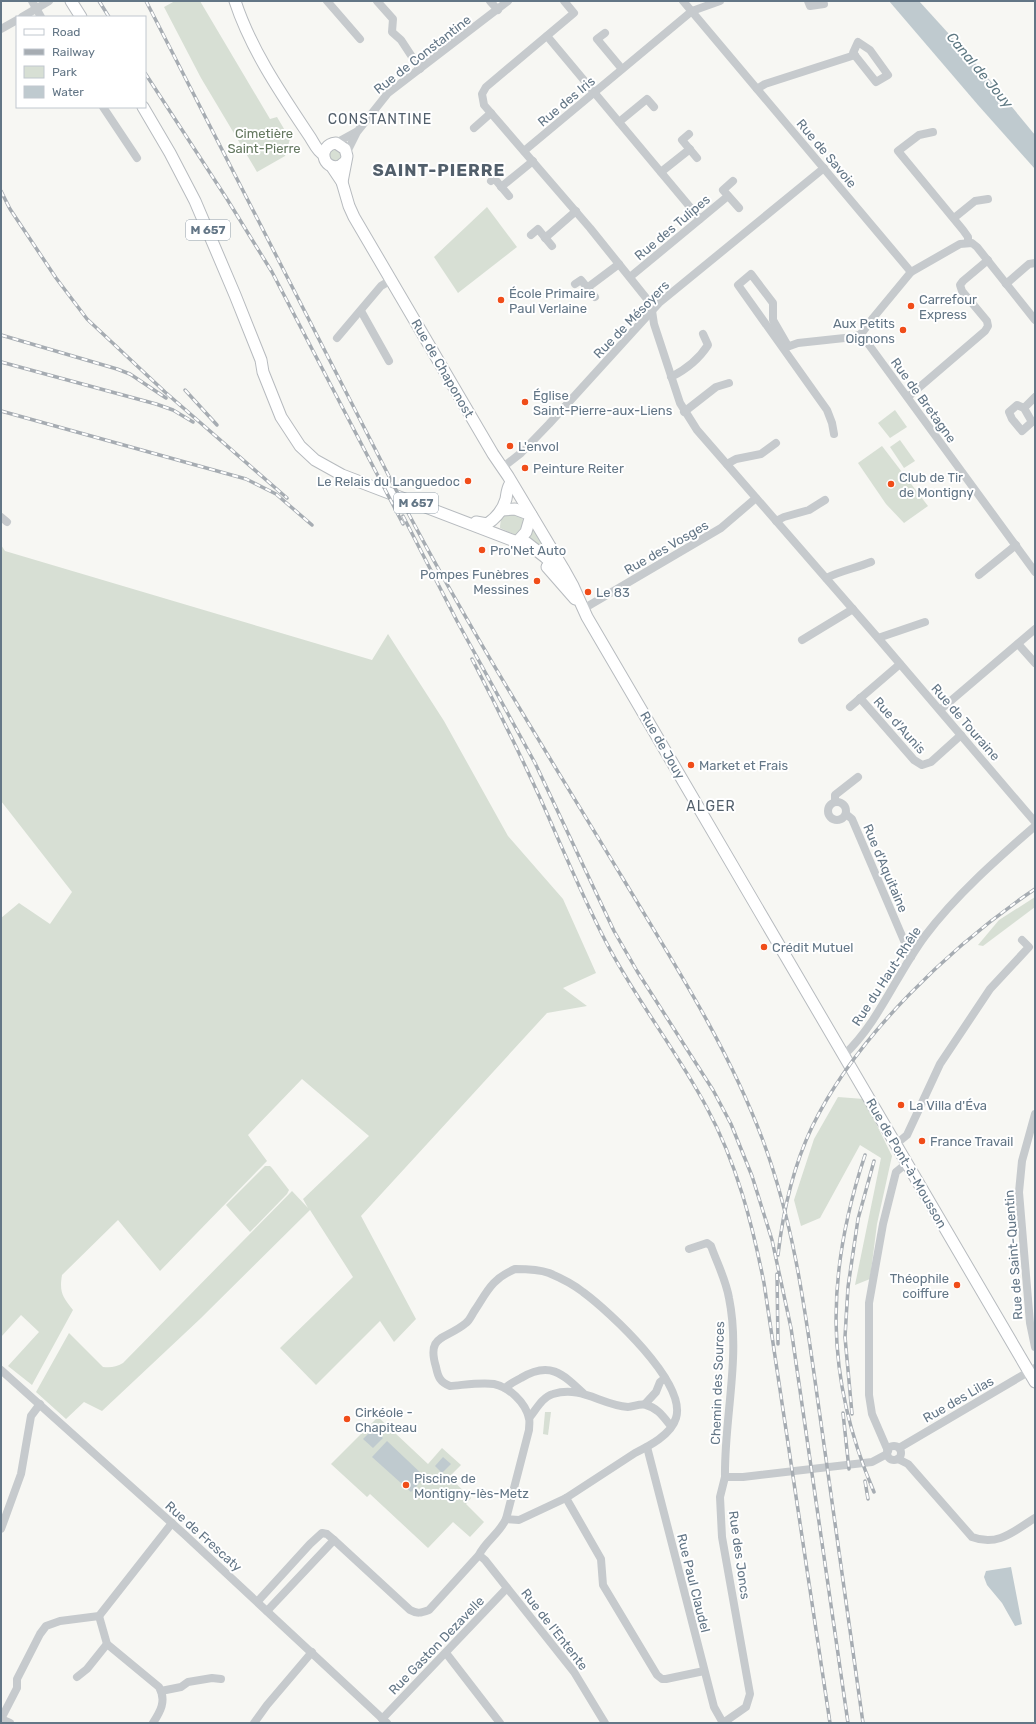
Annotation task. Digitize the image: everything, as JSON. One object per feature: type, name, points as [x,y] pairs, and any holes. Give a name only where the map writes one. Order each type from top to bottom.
[{"type":"main road","points":[[71,1],[80,16]]},
{"type":"main road","points":[[238,2],[248,35],[300,124],[323,154],[325,162],[332,167],[340,166],[346,156],[343,146],[334,143],[319,142],[311,138]]},
{"type":"main road","name":"Rue de Jouy","points":[[144,108],[170,153],[195,201],[220,258],[261,360],[268,370],[286,415],[289,428],[300,446],[315,460],[342,475],[508,538],[524,541],[556,566],[573,586]]},
{"type":"main road","points":[[323,154],[326,147],[334,143]]},
{"type":"main road","name":"Rue de Chaponost","points":[[342,182],[346,156]]},
{"type":"main road","name":"Rue de Chaponost","points":[[332,167],[342,182],[354,217],[552,550]]},
{"type":"main road","points":[[507,476],[509,500],[498,524],[515,545],[548,567],[582,609]]},
{"type":"main road","points":[[452,516],[487,524],[504,509],[515,509],[531,515],[526,532],[508,538]]},
{"type":"main road","name":"Rue de Jouy","points":[[552,550],[573,586],[582,609],[780,945]]},
{"type":"main road","name":"Rue de Pont-à-Mousson","points":[[780,945],[907,1163],[1032,1370],[1035,1382]]},
{"type":"street","points":[[32,1],[40,16]]},
{"type":"street","points":[[24,16],[49,1]]},
{"type":"street","points":[[327,1],[360,39]]},
{"type":"street","points":[[377,1],[393,19],[392,32],[401,40],[420,69]]},
{"type":"street","points":[[490,1],[498,10]]},
{"type":"street","name":"Rue de Constantine","points":[[346,156],[357,132],[383,98],[508,1]]},
{"type":"street","points":[[564,1],[574,13],[547,36],[700,219]]},
{"type":"street","name":"Rue de Savoie","points":[[683,1],[911,272]]},
{"type":"street","name":"Rue des Iris","points":[[524,151],[692,11],[720,1]]},
{"type":"street","points":[[808,1],[810,6],[824,4],[823,1]]},
{"type":"street","points":[[1,29],[16,21]]},
{"type":"street","points":[[605,34],[597,39],[622,69]]},
{"type":"street","name":"Rue de Touraine","points":[[547,36],[486,87],[482,96],[484,105],[576,211],[651,304],[654,324],[671,376],[684,412],[696,430],[853,609],[1035,822]]},
{"type":"street","points":[[858,42],[870,50],[888,75],[876,82],[855,55],[853,53],[858,42]]},
{"type":"street","points":[[757,89],[765,84],[855,55]]},
{"type":"street","points":[[861,63],[874,56]]},
{"type":"street","points":[[619,122],[647,99],[654,107]]},
{"type":"street","points":[[104,108],[137,158]]},
{"type":"street","points":[[474,128],[491,113]]},
{"type":"street","name":"Rue de Constantine","points":[[334,143],[357,132]]},
{"type":"street","points":[[933,132],[919,135],[898,151],[954,218],[966,234],[968,242]]},
{"type":"street","points":[[689,134],[682,140],[697,158]]},
{"type":"street","points":[[661,172],[690,150]]},
{"type":"street","points":[[501,187],[533,161]]},
{"type":"street","name":"Rue de Mésoyers","points":[[507,476],[521,453],[652,310],[824,168]]},
{"type":"street","points":[[491,181],[494,178],[509,196]]},
{"type":"street","name":"Rue des Tulipes","points":[[733,181],[723,190],[739,208]]},
{"type":"street","name":"Rue des Tulipes","points":[[630,277],[728,196]]},
{"type":"street","points":[[954,218],[975,201],[988,199]]},
{"type":"street","points":[[545,238],[576,211]]},
{"type":"street","points":[[531,235],[538,229],[552,246]]},
{"type":"street","points":[[786,347],[861,334],[911,272],[960,244],[968,242],[977,247],[1035,320]]},
{"type":"street","points":[[908,398],[985,331],[988,326],[987,320],[962,291],[960,285],[988,260]]},
{"type":"street","points":[[1006,284],[1029,264],[1035,263]]},
{"type":"street","points":[[587,288],[619,264]]},
{"type":"street","points":[[771,323],[773,303],[751,274],[738,285],[771,323],[827,410],[834,434]]},
{"type":"street","points":[[337,338],[381,286],[391,280]]},
{"type":"street","points":[[575,284],[580,280],[595,297]]},
{"type":"street","points":[[361,311],[389,361]]},
{"type":"street","points":[[671,376],[682,372],[701,356],[708,345],[703,334]]},
{"type":"street","name":"Rue de Bretagne","points":[[861,334],[1035,572]]},
{"type":"street","points":[[684,412],[716,387],[729,383]]},
{"type":"street","points":[[1024,408],[1035,397]]},
{"type":"street","points":[[726,464],[736,459],[761,454],[776,442]]},
{"type":"street","name":"Rue des Vosges","points":[[582,609],[721,528],[756,498]]},
{"type":"street","points":[[776,521],[784,516],[809,510],[825,500]]},
{"type":"street","points":[[978,575],[1016,544]]},
{"type":"street","points":[[826,578],[835,573],[856,569],[871,562]]},
{"type":"street","points":[[802,640],[853,609]]},
{"type":"street","points":[[878,638],[925,622]]},
{"type":"street","points":[[940,710],[1035,629]]},
{"type":"street","points":[[1018,644],[1035,663]]},
{"type":"street","name":"Rue d'Aunis","points":[[850,707],[900,664]]},
{"type":"street","name":"Rue d'Aunis","points":[[860,698],[914,760],[922,765],[931,762],[961,735]]},
{"type":"street","points":[[846,814],[837,820],[830,816],[829,807],[835,802],[836,795],[858,776]]},
{"type":"street","name":"Rue d'Aquitaine","points":[[835,802],[843,804],[846,809],[846,814],[852,819],[911,957]]},
{"type":"street","name":"Rue du Haut-Rhêle","points":[[844,1055],[868,1028],[911,957],[932,927],[988,866],[1035,826]]},
{"type":"street","points":[[896,1144],[907,1135],[940,1064],[958,1036],[990,989],[1029,947],[1022,940]]},
{"type":"street","name":"Rue de Saint-Quentin","points":[[1035,1114],[1022,1161],[1019,1192],[1030,1323],[1035,1347]]},
{"type":"street","points":[[907,1163],[896,1172],[883,1224],[870,1303],[869,1395],[875,1423],[893,1453],[908,1464],[972,1537],[982,1541],[994,1541],[1004,1537],[1035,1518]]},
{"type":"street","name":"Chemin des Sources","points":[[689,1249],[706,1243],[711,1246],[729,1296],[731,1309],[731,1386],[724,1477]]},
{"type":"street","points":[[258,1601],[310,1544],[322,1534],[327,1534],[410,1610],[416,1613],[422,1613],[429,1610],[501,1529],[506,1519],[529,1430],[529,1418],[524,1406],[505,1388],[493,1384],[450,1386],[443,1383],[438,1377],[432,1356],[432,1348],[436,1342],[467,1322],[495,1280],[515,1269],[527,1269],[547,1272],[583,1292],[613,1316],[640,1344],[665,1378],[672,1388],[677,1407],[676,1418],[671,1426],[659,1439],[647,1447],[635,1453],[566,1498],[519,1520],[506,1519]]},
{"type":"street","points":[[505,1388],[529,1373],[537,1370],[548,1369],[560,1374],[584,1393],[605,1401],[628,1407],[645,1404],[655,1409],[671,1426]]},
{"type":"street","name":"Rue de Frescaty","points":[[1,1370],[172,1522],[385,1721]]},
{"type":"street","name":"Rue des Lilas","points":[[893,1453],[1032,1370]]},
{"type":"street","points":[[645,1404],[656,1392],[660,1382],[665,1378]]},
{"type":"street","points":[[529,1418],[542,1402],[551,1394],[560,1392],[584,1393]]},
{"type":"street","points":[[1,1529],[21,1474],[31,1416],[40,1404]]},
{"type":"street","name":"Rue Paul Claudel","points":[[647,1447],[704,1671],[714,1707],[723,1723]]},
{"type":"street","points":[[724,1477],[743,1477],[872,1462],[876,1463],[893,1453]]},
{"type":"street","name":"Rue des Joncs","points":[[723,1723],[746,1707],[750,1694],[722,1537],[720,1497],[724,1477]]},
{"type":"street","points":[[566,1498],[601,1559],[603,1585],[657,1675],[662,1679],[666,1679],[704,1671]]},
{"type":"street","points":[[10,1723],[1,1719],[17,1688],[17,1679],[42,1630],[54,1622],[99,1616],[172,1522]]},
{"type":"street","points":[[267,1611],[334,1540]]},
{"type":"street","name":"Rue de l'Entente","points":[[479,1555],[485,1560],[574,1672],[605,1723]]},
{"type":"street","name":"Rue Gaston Dezavelle","points":[[385,1721],[446,1652],[507,1588]]},
{"type":"street","points":[[99,1616],[107,1644],[159,1687],[161,1691],[162,1708],[153,1723]]},
{"type":"street","points":[[77,1677],[87,1669],[107,1644]]},
{"type":"street","points":[[254,1723],[267,1705],[312,1652]]},
{"type":"street","points":[[446,1652],[500,1723]]},
{"type":"street","points":[[161,1691],[181,1687],[188,1682],[212,1678],[221,1680]]},
{"type":"green space","name":"Cimetière Saint-Pierre","points":[[175,1],[200,1],[270,119],[277,117],[290,139],[285,156],[257,172],[201,78],[164,7]]},
{"type":"green space","points":[[333,149],[337,149],[341,155],[337,161],[333,161],[329,157],[329,153]]},
{"type":"green space","points":[[487,207],[517,247],[458,293],[434,257]]},
{"type":"green space","points":[[895,410],[907,427],[890,438],[878,423]]},
{"type":"green space","points":[[900,440],[915,461],[904,468],[890,447]]},
{"type":"green space","name":"Club de Tir de Montigny","points":[[882,446],[928,506],[904,523],[886,504],[858,463]]},
{"type":"green space","points":[[509,513],[522,517],[525,525],[516,535],[500,528],[502,519]]},
{"type":"green space","points":[[533,522],[557,564],[527,538]]},
{"type":"green space","points":[[1,545],[5,551],[372,660],[388,634],[444,721],[508,836],[563,899],[596,973],[563,988],[587,1006],[547,1013],[361,1216],[416,1319],[394,1342],[380,1321],[316,1385],[280,1348],[353,1277],[310,1210],[200,1319],[102,1411],[84,1402],[66,1419],[36,1392],[69,1333],[103,1367],[113,1367],[123,1363],[292,1191],[308,1208],[303,1199],[369,1136],[302,1079],[248,1135],[267,1161],[160,1271],[118,1220],[62,1275],[62,1291],[73,1310],[32,1385],[8,1366],[39,1332],[21,1315],[1,1337],[1,918],[19,903],[50,924],[72,892],[1,801]]},
{"type":"green space","points":[[1035,897],[1035,907],[983,946],[978,945],[999,920]]},
{"type":"green space","points":[[838,1097],[864,1099],[892,1156],[877,1224],[870,1279],[855,1285],[881,1158],[860,1145],[820,1218],[801,1226],[794,1200],[814,1139]]},
{"type":"green space","points":[[265,1166],[270,1166],[272,1168],[289,1190],[287,1194],[250,1232],[226,1205]]},
{"type":"green space","points":[[545,1412],[551,1412],[548,1435],[543,1434]]},
{"type":"green space","name":"Piscine de Montigny-lès-Metz","points":[[378,1417],[428,1464],[442,1448],[461,1465],[449,1477],[471,1498],[466,1504],[484,1522],[470,1537],[453,1522],[428,1548],[370,1494],[367,1497],[331,1464]]},
{"type":"water","name":"Canal de Jouy","points":[[889,1],[919,1],[979,67],[1035,135],[1035,169],[978,105]]},
{"type":"water","points":[[373,1429],[383,1438],[373,1448],[363,1439]]},
{"type":"water","points":[[387,1441],[425,1477],[411,1492],[372,1457]]},
{"type":"water","points":[[443,1457],[451,1464],[442,1473],[435,1466]]},
{"type":"water","points":[[1011,1567],[1022,1624],[1015,1626],[1002,1603],[987,1585],[984,1577],[986,1571]]},
{"type":"railway","points":[[99,1],[108,16]]},
{"type":"railway","points":[[146,1],[420,536],[476,635],[698,1004],[733,1070],[748,1104],[762,1138],[783,1204],[798,1272],[863,1723]]},
{"type":"railway","points":[[146,75],[227,199],[272,272],[403,524]]},
{"type":"railway","points":[[1,191],[10,209],[56,278],[87,319],[165,392],[287,498]]},
{"type":"railway","points":[[1,335],[117,369],[130,374],[166,398]]},
{"type":"railway","points":[[1,362],[156,404],[173,410],[193,422]]},
{"type":"railway","points":[[185,390],[217,425]]},
{"type":"railway","points":[[1,411],[246,479],[276,494],[312,525]]},
{"type":"railway","points":[[403,516],[457,621],[535,763],[614,931],[637,971],[713,1090],[731,1124],[752,1176],[772,1240],[791,1328],[848,1723]]},
{"type":"railway","points":[[472,659],[499,711],[541,800],[597,925],[630,984],[683,1066],[707,1108],[718,1129],[735,1172],[749,1216],[764,1283],[830,1723]]},
{"type":"railway","points":[[778,1255],[786,1206],[794,1173],[805,1142],[831,1093],[854,1059],[880,1026],[940,965],[971,937],[1035,889]]},
{"type":"railway","points":[[865,1155],[852,1199],[843,1241],[838,1283],[836,1324],[839,1366],[846,1407],[858,1449],[874,1492]]},
{"type":"railway","points":[[852,1414],[845,1337],[848,1287],[858,1219],[874,1161]]},
{"type":"railway","points":[[777,1274],[778,1344]]},
{"type":"railway","points":[[843,1413],[849,1469]]},
{"type":"railway","points":[[865,1481],[868,1499]]},
{"type":"place","name":"École Primaire Paul Verlaine","points":[[501,300]]},
{"type":"place","name":"Carrefour Express","points":[[911,306]]},
{"type":"place","name":"Aux Petits Oignons","points":[[903,330]]},
{"type":"place","name":"Église Saint-Pierre-aux-Liens","points":[[525,402]]},
{"type":"place","name":"L'envol","points":[[510,446]]},
{"type":"place","name":"Peinture Reiter","points":[[525,468]]},
{"type":"place","name":"Le Relais du Languedoc","points":[[468,481]]},
{"type":"place","name":"Club de Tir de Montigny","points":[[891,484]]},
{"type":"place","name":"Pro'Net Auto","points":[[482,550]]},
{"type":"place","name":"Pompes Funèbres Messines","points":[[537,581]]},
{"type":"place","name":"Le 83","points":[[588,592]]},
{"type":"place","name":"Market et Frais","points":[[691,765]]},
{"type":"place","name":"Crédit Mutuel","points":[[764,947]]},
{"type":"place","name":"La Villa d'Éva","points":[[901,1105]]},
{"type":"place","name":"France Travail","points":[[922,1141]]},
{"type":"place","name":"Théophile coiffure","points":[[957,1285]]},
{"type":"place","name":"Cirkéole - Chapiteau","points":[[347,1419]]},
{"type":"place","name":"Piscine de Montigny-lès-Metz","points":[[406,1485]]},
{"type":"district","name":"CONSTANTINE","points":[[380,119]]},
{"type":"district","name":"SAINT-PIERRE","points":[[439,170]]},
{"type":"district","name":"ALGER","points":[[711,806]]}]
